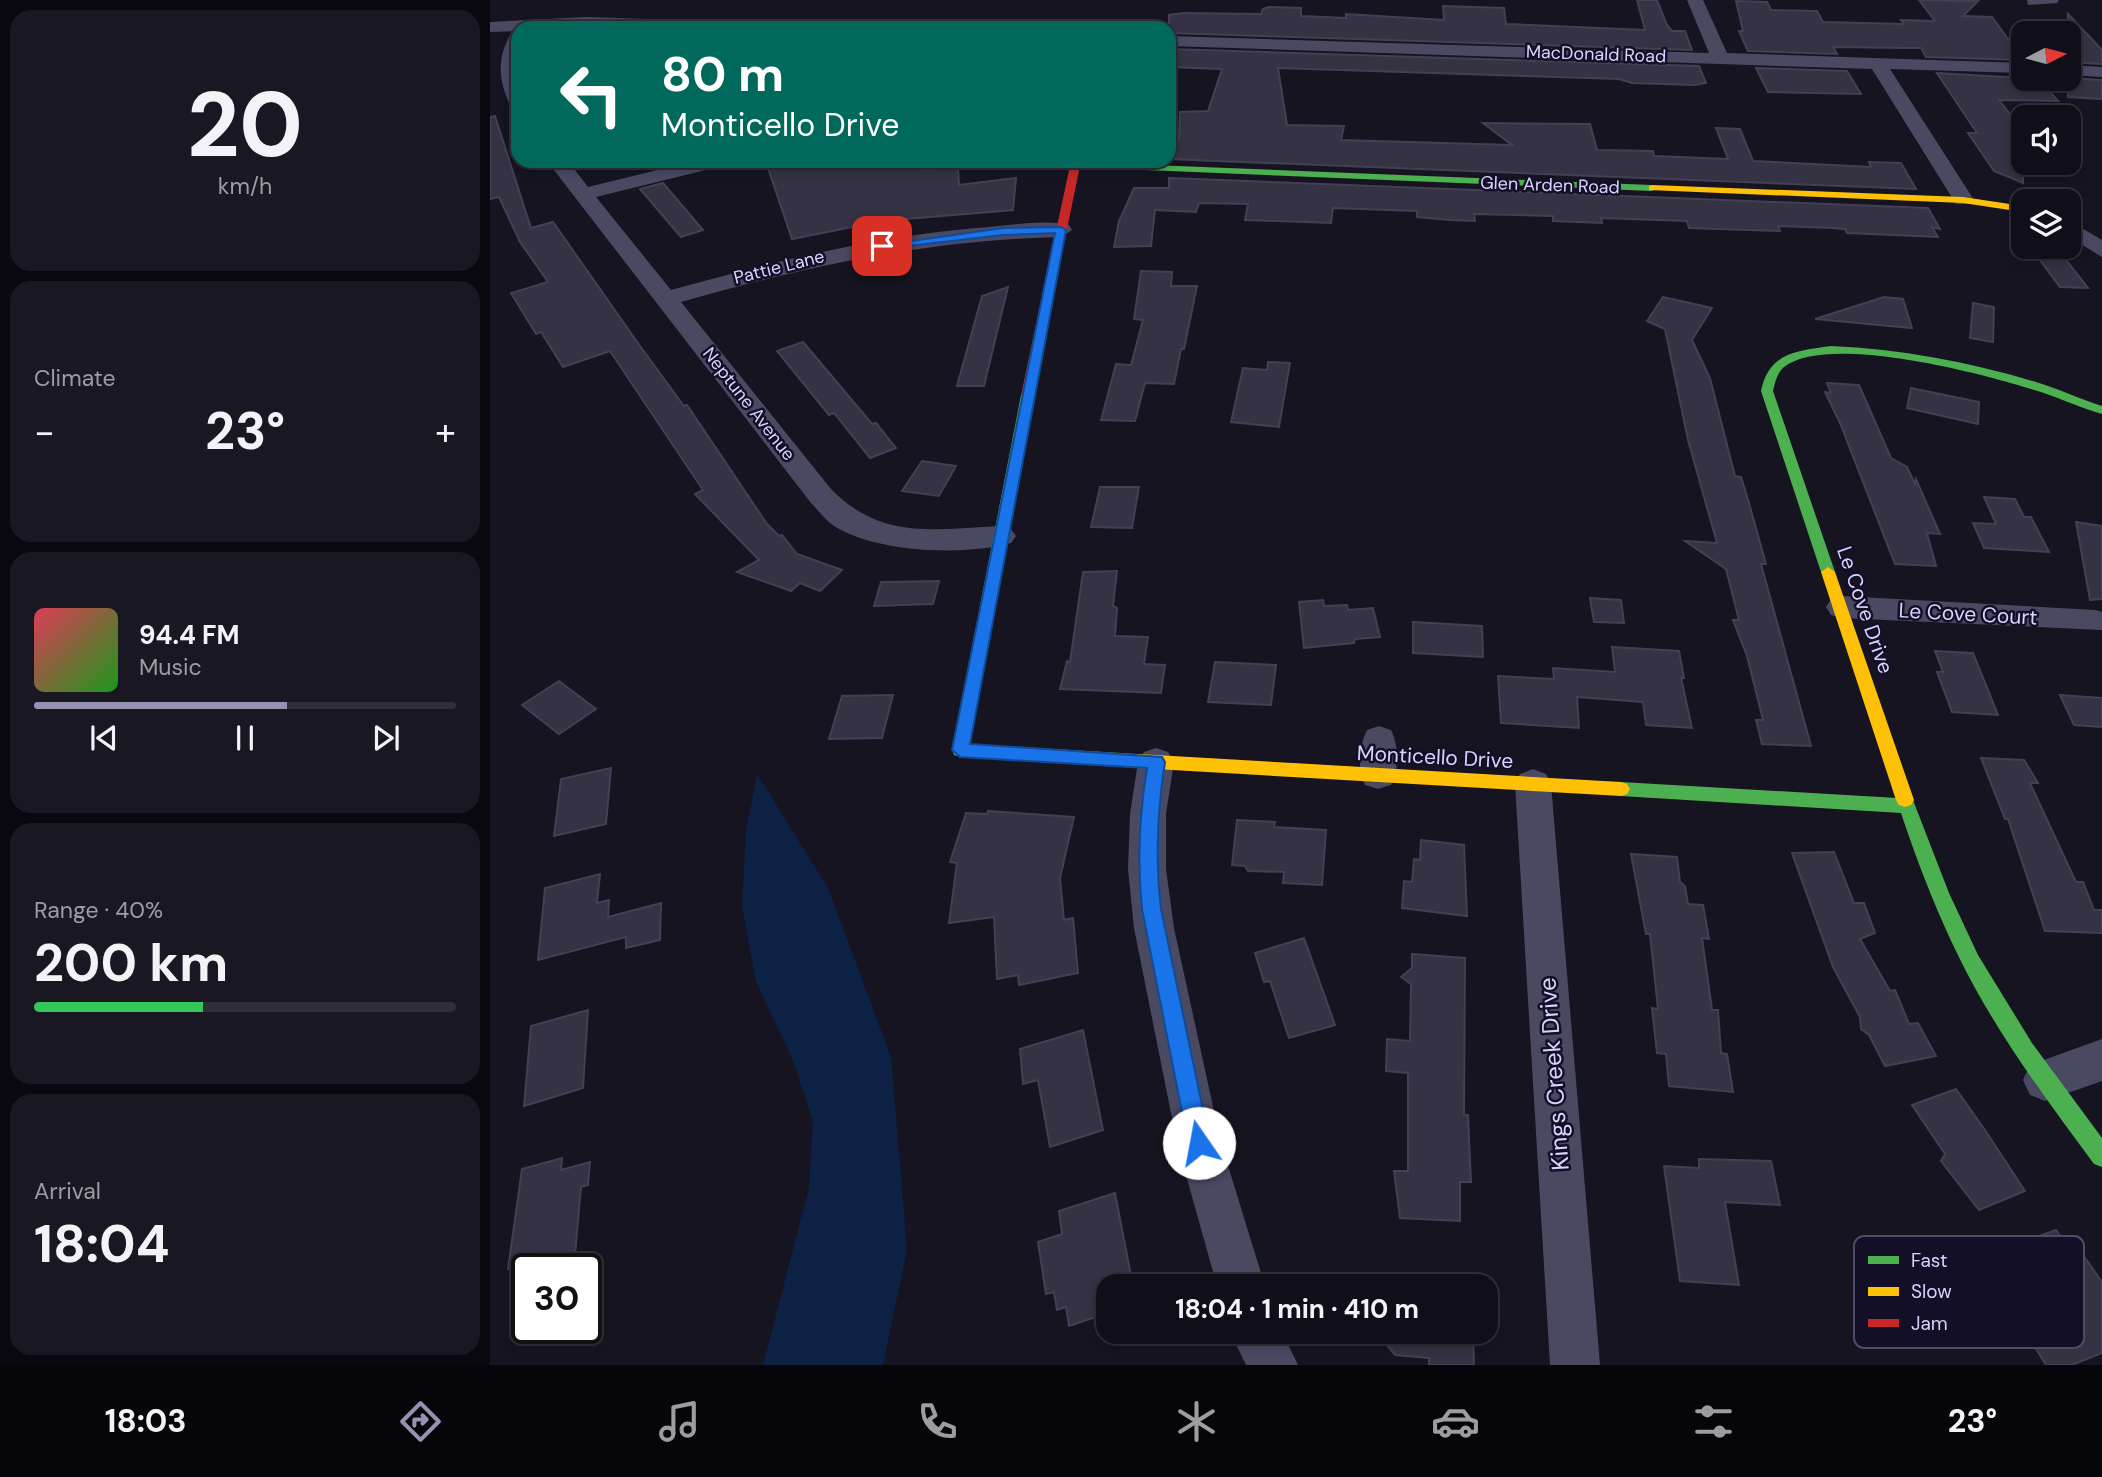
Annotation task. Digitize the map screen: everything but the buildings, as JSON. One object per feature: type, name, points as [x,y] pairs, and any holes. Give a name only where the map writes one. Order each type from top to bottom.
[{"type":"street","points":[[1695,0],[1720,58]]},
{"type":"street","points":[[2034,2],[2051,0]]},
{"type":"street","points":[[529,21],[540,8]]},
{"type":"street","points":[[490,27],[511,28]]},
{"type":"street","name":"MacDonald Road","points":[[1176,41],[2011,68]]},
{"type":"street","points":[[511,60],[508,69],[511,89]]},
{"type":"street","points":[[1877,63],[1963,200]]},
{"type":"street","points":[[2081,71],[2102,72]]},
{"type":"street","name":"Glen Arden Road","points":[[1176,167],[1963,200],[2011,207]]},
{"type":"street","name":"Neptune Avenue","points":[[563,168],[821,496],[844,518],[888,534],[924,538],[1001,536]]},
{"type":"street","points":[[583,194],[690,168]]},
{"type":"street","points":[[1001,536],[1075,168]]},
{"type":"street","name":"Pattie Lane","points":[[667,299],[757,273],[859,249],[976,234],[1061,230]]},
{"type":"street","points":[[2081,235],[2102,250]]},
{"type":"street","name":"Le Cove Drive","points":[[2102,410],[1979,370],[1892,355],[1814,352],[1787,359],[1775,368],[1769,378],[1767,391],[1842,607],[1924,857],[1952,924],[1990,996],[2045,1080],[2102,1156]]},
{"type":"street","name":"Monticello Drive","points":[[1001,536],[960,750],[1908,806]]},
{"type":"street","name":"Le Cove Court","points":[[1842,607],[2095,621]]},
{"type":"street","points":[[1378,775],[1379,740]]},
{"type":"street","points":[[1156,762],[1148,814],[1147,869],[1154,929],[1199,1143],[1237,1274]]},
{"type":"street","name":"Kings Creek Drive","points":[[1533,784],[1576,1365]]},
{"type":"street","points":[[2045,1080],[2102,1060]]},
{"type":"street","points":[[1262,1344],[1273,1365]]},
{"type":"water","points":[[757,774],[828,888],[891,1057],[907,1250],[883,1365],[763,1365],[809,1188],[813,1121],[793,1060],[756,982],[742,906],[746,831]]},
{"type":"traffic: fast","points":[[1151,168],[1652,188]]},
{"type":"traffic: fast","points":[[1828,572],[1767,391],[1771,376],[1781,363],[1802,354],[1831,350],[1903,356],[2008,378],[2102,410]]},
{"type":"traffic: fast","points":[[1027,395],[960,750],[1138,761]]},
{"type":"traffic: fast","points":[[1621,789],[1907,806]]},
{"type":"traffic: fast","points":[[1905,800],[1940,893],[1983,983],[2025,1050],[2102,1156]]},
{"type":"traffic: slow","points":[[1652,188],[1963,200],[2011,207]]},
{"type":"traffic: slow","points":[[1828,572],[1905,800]]},
{"type":"traffic: slow","points":[[1138,761],[1621,789]]},
{"type":"traffic: jam","points":[[1027,395],[1075,168]]},
{"type":"route","points":[[882,246],[1003,232],[1061,230],[960,750],[1156,762],[1148,814],[1147,869],[1151,909],[1199,1143]]}]
